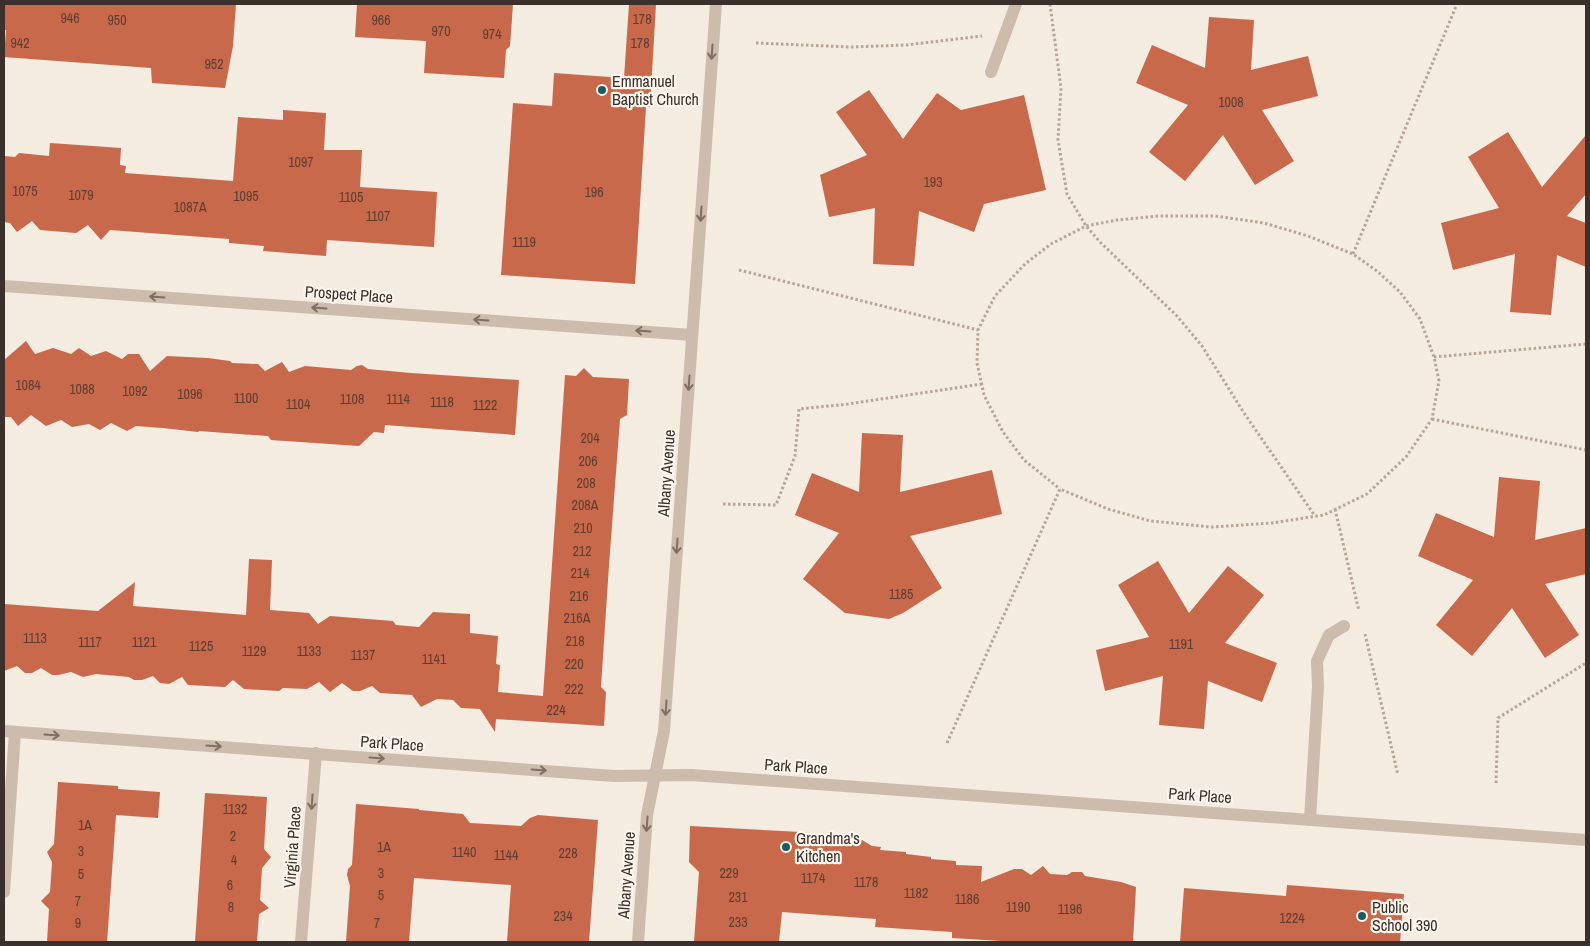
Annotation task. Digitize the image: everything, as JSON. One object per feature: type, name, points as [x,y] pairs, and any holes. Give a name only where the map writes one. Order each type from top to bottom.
[{"type":"street","name":"Albany Avenue","points":[[638,942],[647,815],[664,731],[716,4]]},
{"type":"street","points":[[991,72],[1016,4]]},
{"type":"street","name":"Prospect Place","points":[[4,286],[692,335]]},
{"type":"street","points":[[1310,820],[1318,686],[1317,661],[1329,635],[1344,626]]},
{"type":"street","points":[[4,892],[9,732]]},
{"type":"street","name":"Park Place","points":[[9,732],[614,776],[692,775],[1586,840]]},
{"type":"street","name":"Virginia Place","points":[[301,942],[316,753]]},
{"type":"path","points":[[1050,4],[1061,88],[1058,140],[1067,194],[1086,226],[1101,243],[1177,316],[1202,346],[1244,413],[1315,516]]},
{"type":"path","points":[[1353,254],[1457,4]]},
{"type":"path","points":[[756,43],[851,47],[906,45],[1005,33]]},
{"type":"path","points":[[1215,216],[1264,223],[1308,236],[1353,254],[1377,271],[1400,292],[1420,319],[1434,357],[1439,381],[1432,419],[1406,457],[1367,494],[1324,515],[1272,523],[1212,527],[1150,521],[1108,510],[1060,489],[1024,460],[1003,432],[984,394],[977,363],[978,330],[995,296],[1025,264],[1051,244],[1086,226],[1117,220],[1150,217],[1215,216]]},
{"type":"path","points":[[739,270],[978,330]]},
{"type":"path","points":[[1434,357],[1586,344]]},
{"type":"path","points":[[723,504],[776,505],[795,456],[799,409],[848,404],[982,384]]},
{"type":"path","points":[[1432,419],[1586,450]]},
{"type":"path","points":[[947,743],[1060,489]]},
{"type":"path","points":[[1335,509],[1360,615]]},
{"type":"path","points":[[1363,625],[1398,775]]},
{"type":"path","points":[[1496,783],[1498,718],[1586,663]]},
{"type":"building","points":[[5,4],[236,4],[233,46],[225,88],[152,83],[151,68],[4,57]]},
{"type":"building","points":[[357,4],[513,4],[510,46],[506,50],[504,78],[424,73],[426,41],[355,37]]},
{"type":"building","points":[[629,4],[656,4],[650,107],[646,107],[635,284],[501,275],[513,103],[552,106],[554,73],[624,78]]},
{"type":"building","points":[[1209,17],[1254,20],[1251,70],[1308,56],[1318,96],[1262,110],[1294,161],[1255,185],[1223,135],[1185,181],[1149,152],[1188,105],[1136,83],[1152,45],[1205,68]]},
{"type":"building","points":[[869,90],[903,139],[937,93],[961,110],[1024,95],[1046,190],[984,204],[974,232],[919,211],[914,266],[873,264],[875,208],[829,217],[820,175],[867,155],[836,112]]},
{"type":"building","points":[[283,110],[326,113],[324,150],[362,150],[360,187],[437,192],[434,247],[327,240],[326,256],[263,251],[264,246],[229,243],[229,239],[110,230],[101,240],[88,225],[76,233],[40,230],[32,221],[17,232],[10,223],[4,222],[4,156],[15,157],[19,153],[49,156],[50,143],[121,148],[120,165],[126,166],[125,173],[233,181],[238,117],[283,120]]},
{"type":"building","points":[[1508,132],[1542,187],[1586,135],[1586,194],[1567,216],[1586,223],[1586,267],[1557,255],[1551,315],[1510,312],[1515,254],[1453,270],[1441,223],[1499,208],[1468,157]]},
{"type":"building","points":[[26,341],[35,354],[53,348],[71,354],[79,348],[91,356],[106,351],[122,359],[128,354],[139,354],[150,371],[167,356],[208,358],[230,361],[232,363],[258,364],[265,371],[282,362],[289,372],[305,366],[351,370],[362,365],[368,369],[519,380],[515,435],[385,425],[384,433],[374,432],[359,446],[271,440],[268,436],[136,426],[127,431],[111,423],[100,430],[89,424],[72,427],[61,420],[46,426],[31,415],[18,426],[11,417],[4,417],[4,360]]},
{"type":"building","points":[[584,368],[593,377],[629,379],[627,415],[620,419],[609,565],[601,687],[606,692],[604,726],[496,719],[495,732],[480,709],[461,708],[453,700],[437,699],[421,707],[412,695],[380,693],[372,686],[360,691],[353,691],[342,683],[330,692],[319,682],[307,689],[283,688],[279,691],[244,689],[233,680],[225,687],[188,685],[182,677],[169,684],[160,683],[153,676],[142,680],[134,680],[129,677],[96,674],[83,677],[71,672],[52,675],[41,668],[32,673],[25,673],[17,666],[4,671],[4,604],[98,611],[135,582],[133,606],[246,615],[249,559],[272,560],[270,610],[309,613],[318,624],[330,616],[393,621],[396,625],[419,627],[433,612],[470,614],[470,633],[498,636],[496,664],[500,665],[498,692],[543,696],[565,375],[576,376]]},
{"type":"building","points":[[862,433],[903,435],[900,492],[992,470],[1002,514],[910,536],[942,588],[903,613],[889,619],[845,613],[803,579],[839,533],[795,515],[812,473],[859,492]]},
{"type":"building","points":[[1499,477],[1540,481],[1535,540],[1586,528],[1586,574],[1545,584],[1579,635],[1545,658],[1512,608],[1472,656],[1436,625],[1473,580],[1418,556],[1436,513],[1494,537]]},
{"type":"building","points":[[1158,561],[1189,613],[1228,566],[1264,595],[1225,643],[1277,663],[1262,702],[1208,681],[1204,729],[1159,725],[1163,676],[1105,691],[1096,650],[1149,637],[1118,585]]},
{"type":"building","points":[[58,782],[118,786],[118,789],[160,792],[158,818],[116,815],[107,942],[47,942],[49,909],[41,901],[50,892],[52,862],[47,852],[54,844]]},
{"type":"building","points":[[205,793],[267,797],[264,849],[271,857],[262,868],[260,900],[269,908],[259,914],[257,942],[195,942]]},
{"type":"building","points":[[356,804],[463,814],[470,823],[521,826],[530,818],[538,815],[598,820],[589,942],[507,942],[511,885],[414,878],[409,942],[346,942],[350,886],[347,875],[348,869],[352,865]]},
{"type":"building","points":[[690,826],[801,832],[800,837],[841,839],[846,846],[862,840],[872,846],[881,847],[880,850],[906,852],[906,854],[931,857],[931,859],[956,861],[956,865],[982,866],[981,882],[1014,869],[1022,869],[1031,875],[1043,866],[1050,874],[1067,875],[1072,872],[1082,872],[1085,876],[1121,882],[1136,887],[1133,942],[1019,942],[952,938],[952,932],[875,927],[876,919],[782,912],[779,942],[694,942],[699,872],[689,862]]},
{"type":"building","points":[[1287,885],[1404,894],[1400,942],[1180,942],[1184,888],[1286,896]]},
{"type":"place","name":"Emmanuel Baptist Church","points":[[602,90]]},
{"type":"place","name":"Grandma's Kitchen","points":[[786,847]]},
{"type":"place","name":"Public School 390","points":[[1362,916]]}]
